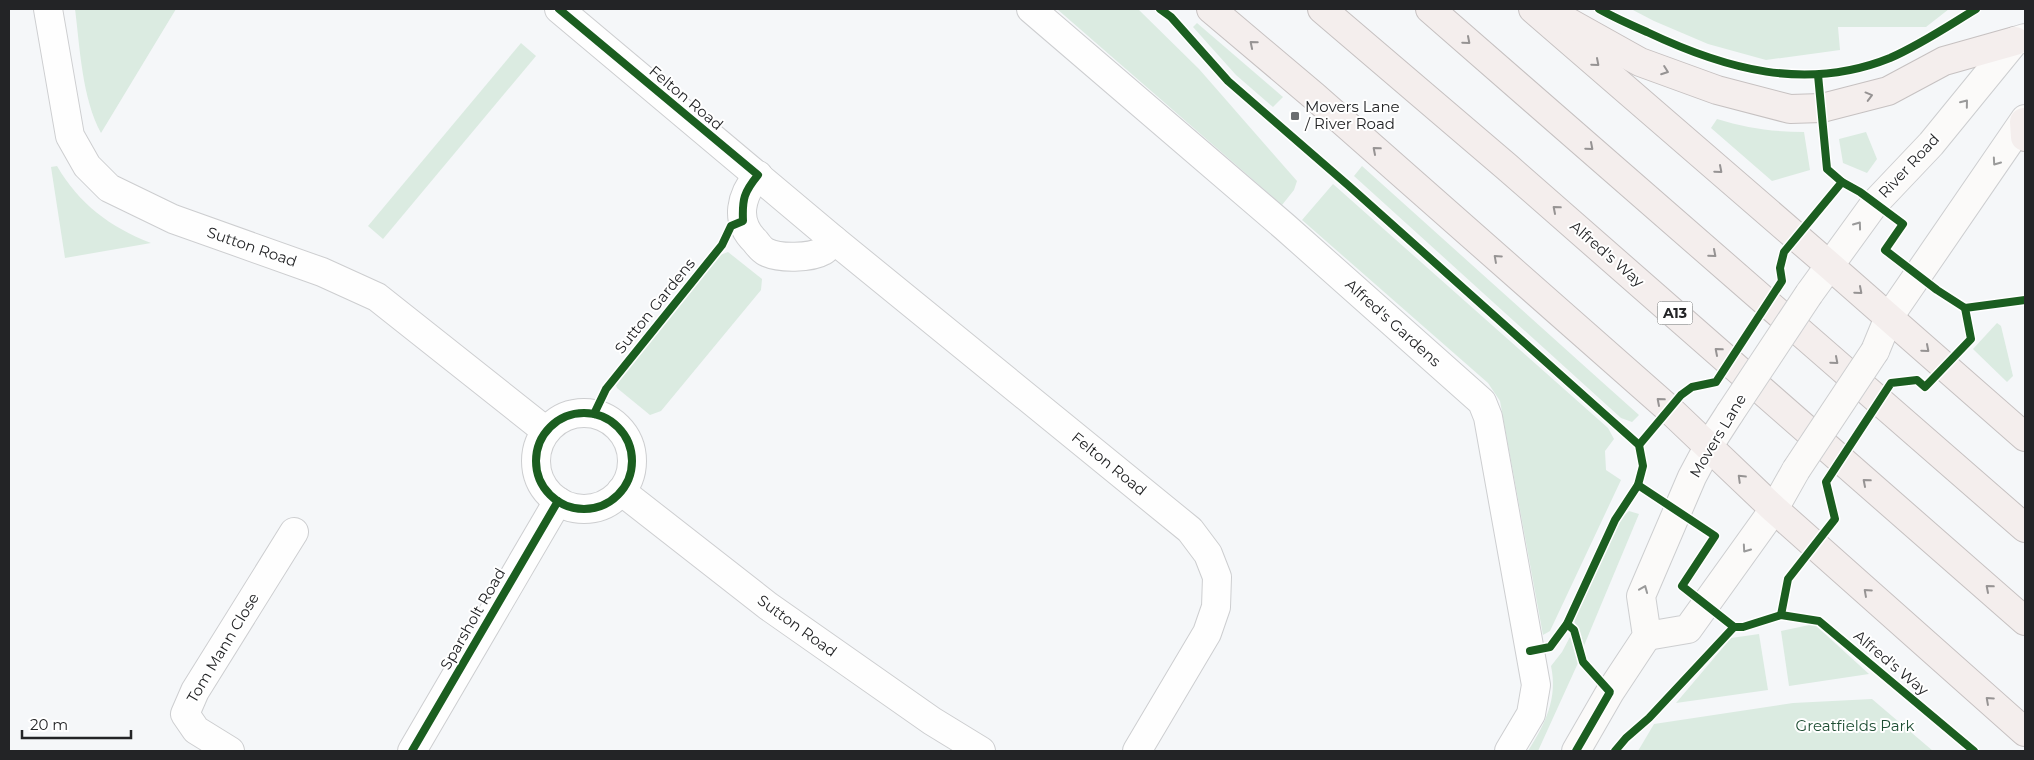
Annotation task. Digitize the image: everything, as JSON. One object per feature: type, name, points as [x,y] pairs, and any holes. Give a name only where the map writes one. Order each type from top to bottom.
[{"type":"highway","points":[[1211,9],[1314,96],[1669,409],[1774,509],[2025,732]]},
{"type":"highway","name":"Alfred's Way","points":[[1322,9],[1529,186],[2025,620]]},
{"type":"highway","points":[[1430,9],[2025,528]]},
{"type":"highway","points":[[1533,9],[1889,317],[2025,438]]},
{"type":"highway","points":[[1544,9],[1640,62],[1717,90],[1790,109],[1822,108],[1888,91],[1944,61],[2020,39]]},
{"type":"street","name":"Sutton Road","points":[[48,9],[70,136],[87,166],[109,188],[173,219],[322,272],[377,297],[546,430]]},
{"type":"street","name":"Felton Road","points":[[559,9],[834,240],[1190,530],[1208,554],[1217,577],[1216,607],[1208,633],[1137,751]]},
{"type":"street","name":"Alfred's Gardens","points":[[1031,9],[1284,227],[1482,402],[1488,417],[1536,686],[1531,714],[1509,751]]},
{"type":"street","name":"River Road","points":[[1770,353],[1829,265],[1874,203],[1931,144],[2020,39]]},
{"type":"street","points":[[1576,751],[1610,692],[1647,636],[1688,629],[1774,509],[1796,470],[1874,351],[1889,317],[2025,126]]},
{"type":"street","points":[[758,175],[747,189],[742,203],[743,221],[752,238],[766,252],[789,256],[806,256],[824,251],[834,240]]},
{"type":"street","name":"Movers Lane","points":[[1647,636],[1641,596],[1692,477],[1708,447],[1770,353]]},
{"type":"street","points":[[577,413],[594,414],[608,418],[619,427],[627,439],[632,456],[630,475],[621,491],[611,500],[599,506],[585,509],[571,507],[549,494],[538,474],[537,452],[540,440],[546,430],[560,419],[577,413]]},
{"type":"street","name":"Sutton Road","points":[[621,491],[768,606],[932,721],[981,751]]},
{"type":"street","name":"Sparsholt Road","points":[[412,751],[558,501]]},
{"type":"street","name":"Tom Mann Close","points":[[230,751],[196,730],[185,714],[195,692],[294,532]]},
{"type":"green space","points":[[75,9],[176,9],[101,133],[86,89]]},
{"type":"green space","points":[[1057,9],[1138,9],[1199,69],[1297,181],[1294,190],[1282,205]]},
{"type":"green space","points":[[1631,9],[1949,9],[1926,27],[1838,27],[1840,50],[1766,60],[1708,44]]},
{"type":"green space","points":[[1197,23],[1283,97],[1273,107],[1236,75],[1193,27]]},
{"type":"green space","points":[[521,43],[536,56],[383,239],[368,226]]},
{"type":"green space","points":[[1717,119],[1760,129],[1804,132],[1810,170],[1772,181],[1711,128]]},
{"type":"green space","points":[[1866,132],[1877,159],[1867,173],[1843,163],[1839,139]]},
{"type":"green space","points":[[57,166],[75,192],[97,213],[122,230],[151,243],[65,258],[51,167]]},
{"type":"green space","points":[[1362,166],[1639,415],[1632,422],[1621,418],[1354,176]]},
{"type":"green space","points":[[1333,184],[1608,428],[1614,439],[1605,451],[1606,470],[1621,480],[1550,631],[1543,635],[1500,401],[1488,383],[1302,220]]},
{"type":"green space","points":[[728,252],[762,279],[761,290],[661,411],[650,415],[617,388],[615,383],[720,255]]},
{"type":"green space","points":[[1997,323],[2001,326],[2013,376],[2007,382],[1973,349]]},
{"type":"green space","points":[[1629,511],[1639,514],[1583,648],[1574,620],[1620,519]]},
{"type":"green space","points":[[1814,624],[1869,674],[1789,686],[1781,631]]},
{"type":"green space","points":[[1759,634],[1768,690],[1676,703],[1731,638]]},
{"type":"green space","points":[[1571,635],[1578,663],[1538,751],[1528,751],[1545,721],[1551,700],[1553,678],[1551,666],[1562,652]]},
{"type":"green space","name":"Greatfields Park","points":[[1872,699],[1933,751],[1638,751],[1654,724],[1793,703]]},
{"type":"cycle path","name":"Sutton Gardens","points":[[559,9],[758,175],[745,196],[743,221],[731,226],[722,245],[606,389],[594,414]]},
{"type":"cycle path","points":[[1160,9],[1171,17],[1228,81],[1349,186],[1639,445],[1643,466],[1638,485],[1615,520],[1567,624],[1550,647],[1530,651]]},
{"type":"cycle path","points":[[1599,9],[1676,45],[1706,56],[1766,72],[1797,74],[1828,73],[1859,68],[1890,58],[1923,41],[1976,9]]},
{"type":"cycle path","points":[[1818,75],[1827,169],[1842,182],[1860,192],[1903,224],[1885,250],[1937,290],[1965,308],[2025,300]]},
{"type":"cycle path","points":[[1639,445],[1681,395],[1692,387],[1716,382],[1782,281],[1780,268],[1784,252],[1842,182]]},
{"type":"cycle path","points":[[1781,615],[1788,579],[1835,519],[1826,482],[1891,383],[1917,380],[1925,387],[1971,339],[1965,308]]},
{"type":"cycle path","points":[[584,413],[602,417],[618,427],[628,443],[632,461],[628,479],[618,495],[602,505],[584,509],[566,505],[550,495],[540,479],[536,461],[540,443],[550,427],[566,417],[584,413]]},
{"type":"cycle path","points":[[1638,485],[1715,536],[1682,586],[1734,627],[1743,627],[1781,615],[1819,621],[1974,751]]},
{"type":"cycle path","points":[[412,751],[558,501]]},
{"type":"cycle path","points":[[1567,624],[1574,630],[1583,662],[1610,692],[1576,751]]},
{"type":"cycle path","points":[[1615,751],[1626,738],[1649,718],[1734,627]]},
{"type":"place","name":"Movers Lane / River Road","points":[[1295,116]]}]
